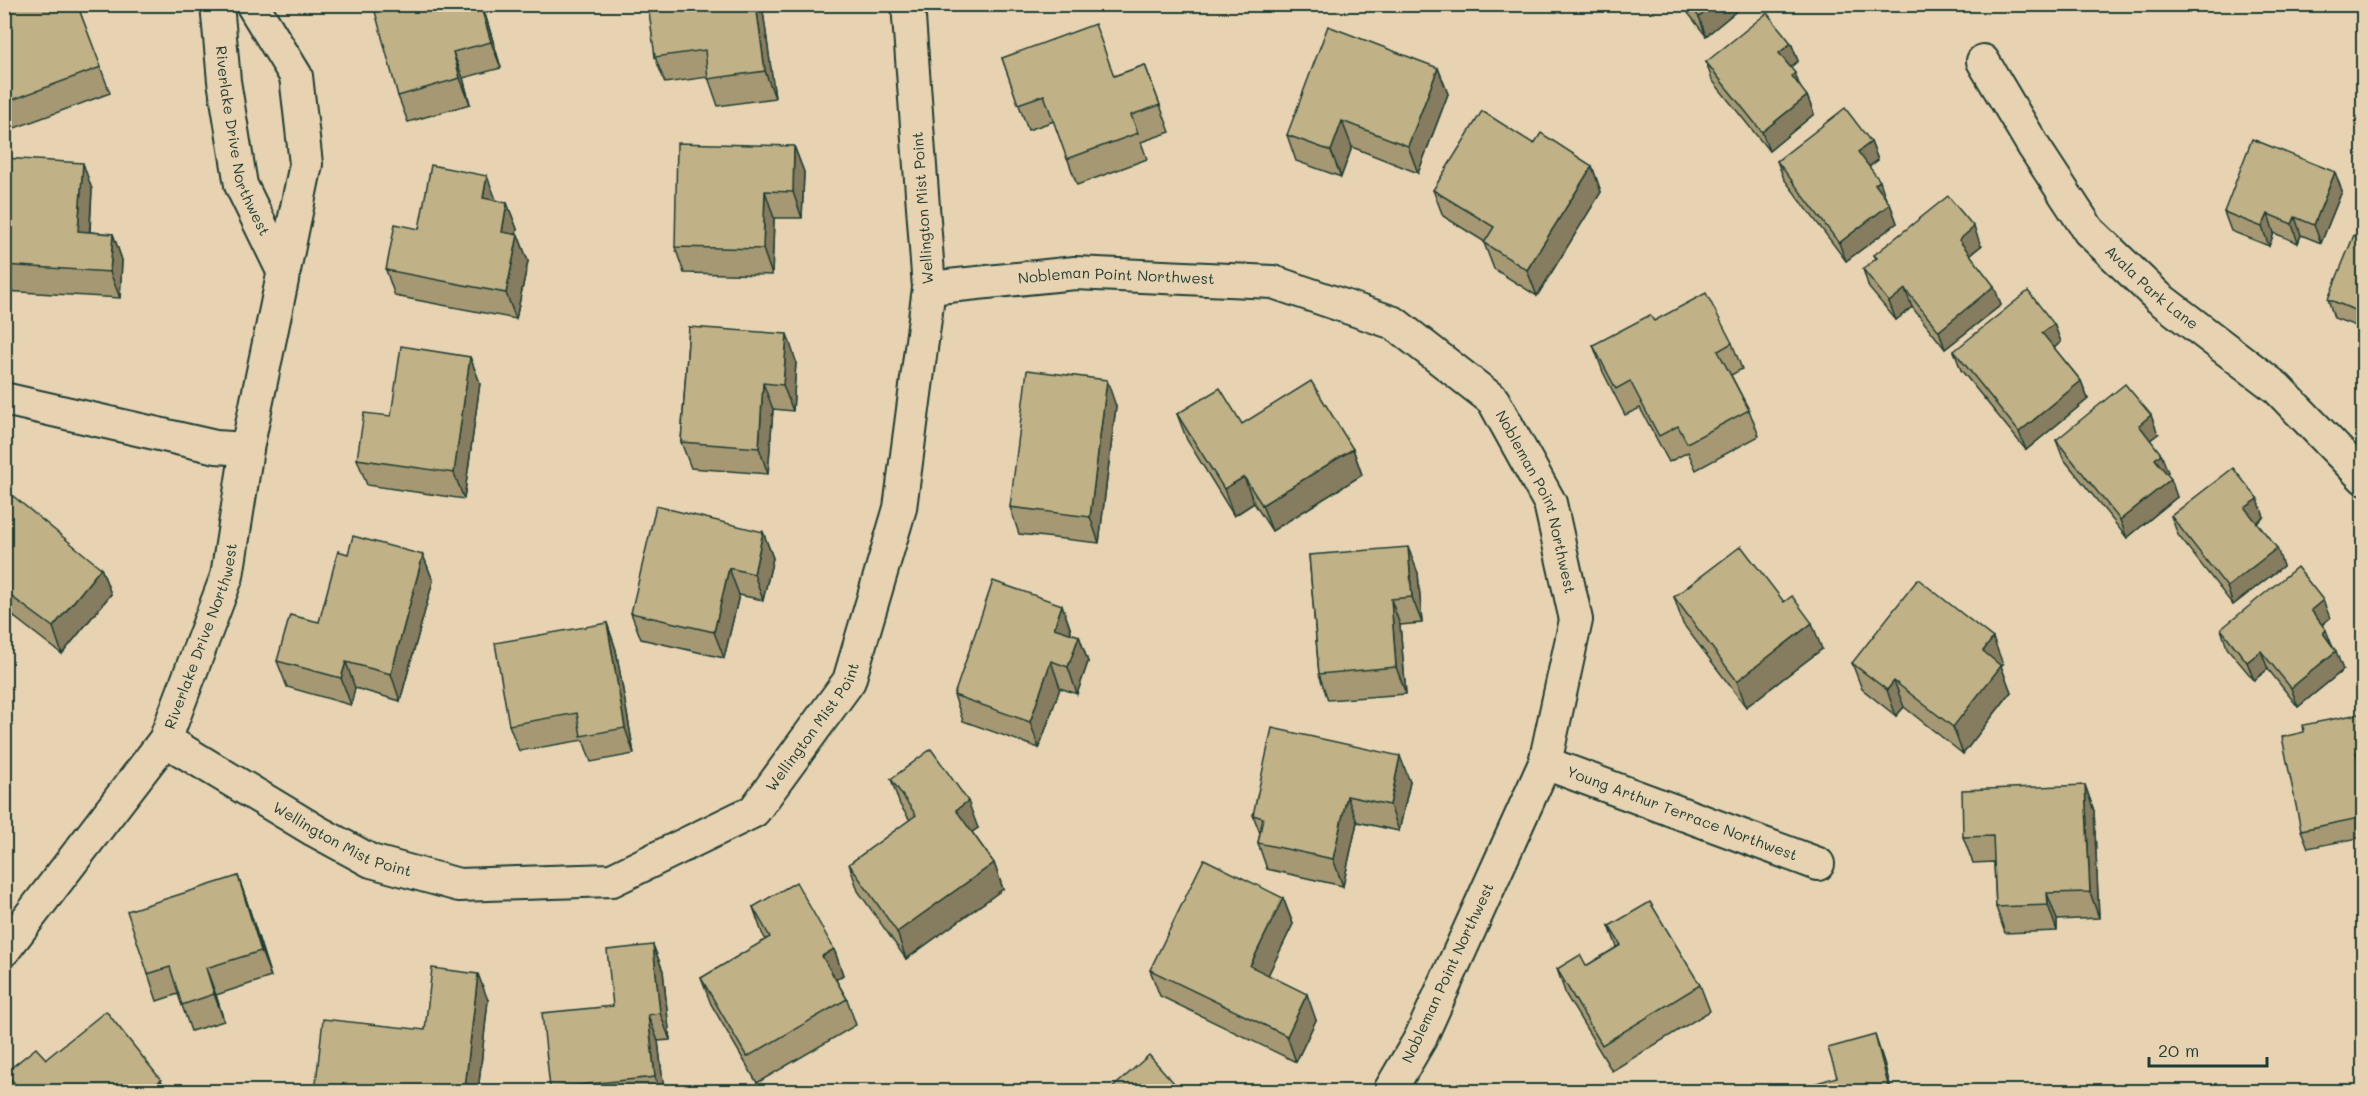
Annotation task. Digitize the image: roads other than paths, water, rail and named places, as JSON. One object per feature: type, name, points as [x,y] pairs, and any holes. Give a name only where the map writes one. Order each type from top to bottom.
[{"type":"street","name":"Riverlake Drive Northwest","points":[[216,4],[224,81],[241,185],[283,271]]},
{"type":"street","name":"Riverlake Drive Northwest","points":[[4,950],[165,740],[227,576],[248,449],[306,164],[296,76],[252,4]]},
{"type":"street","name":"Wellington Mist Point","points":[[165,740],[314,830],[371,861],[459,885],[612,880],[754,811],[849,681],[900,508],[929,288],[908,4]]},
{"type":"street","name":"Avala Park Lane","points":[[1983,61],[2034,147],[2090,231],[2159,298],[2277,388],[2364,478]]},
{"type":"street","name":"Nobleman Point Northwest","points":[[929,288],[1075,273],[1273,282],[1394,323],[1493,400],[1550,503],[1576,620],[1545,764],[1420,1039],[1389,1092]]},
{"type":"street","points":[[4,399],[216,447],[248,449]]},
{"type":"street","name":"Young Arthur Terrace Northwest","points":[[1545,764],[1818,864]]}]
